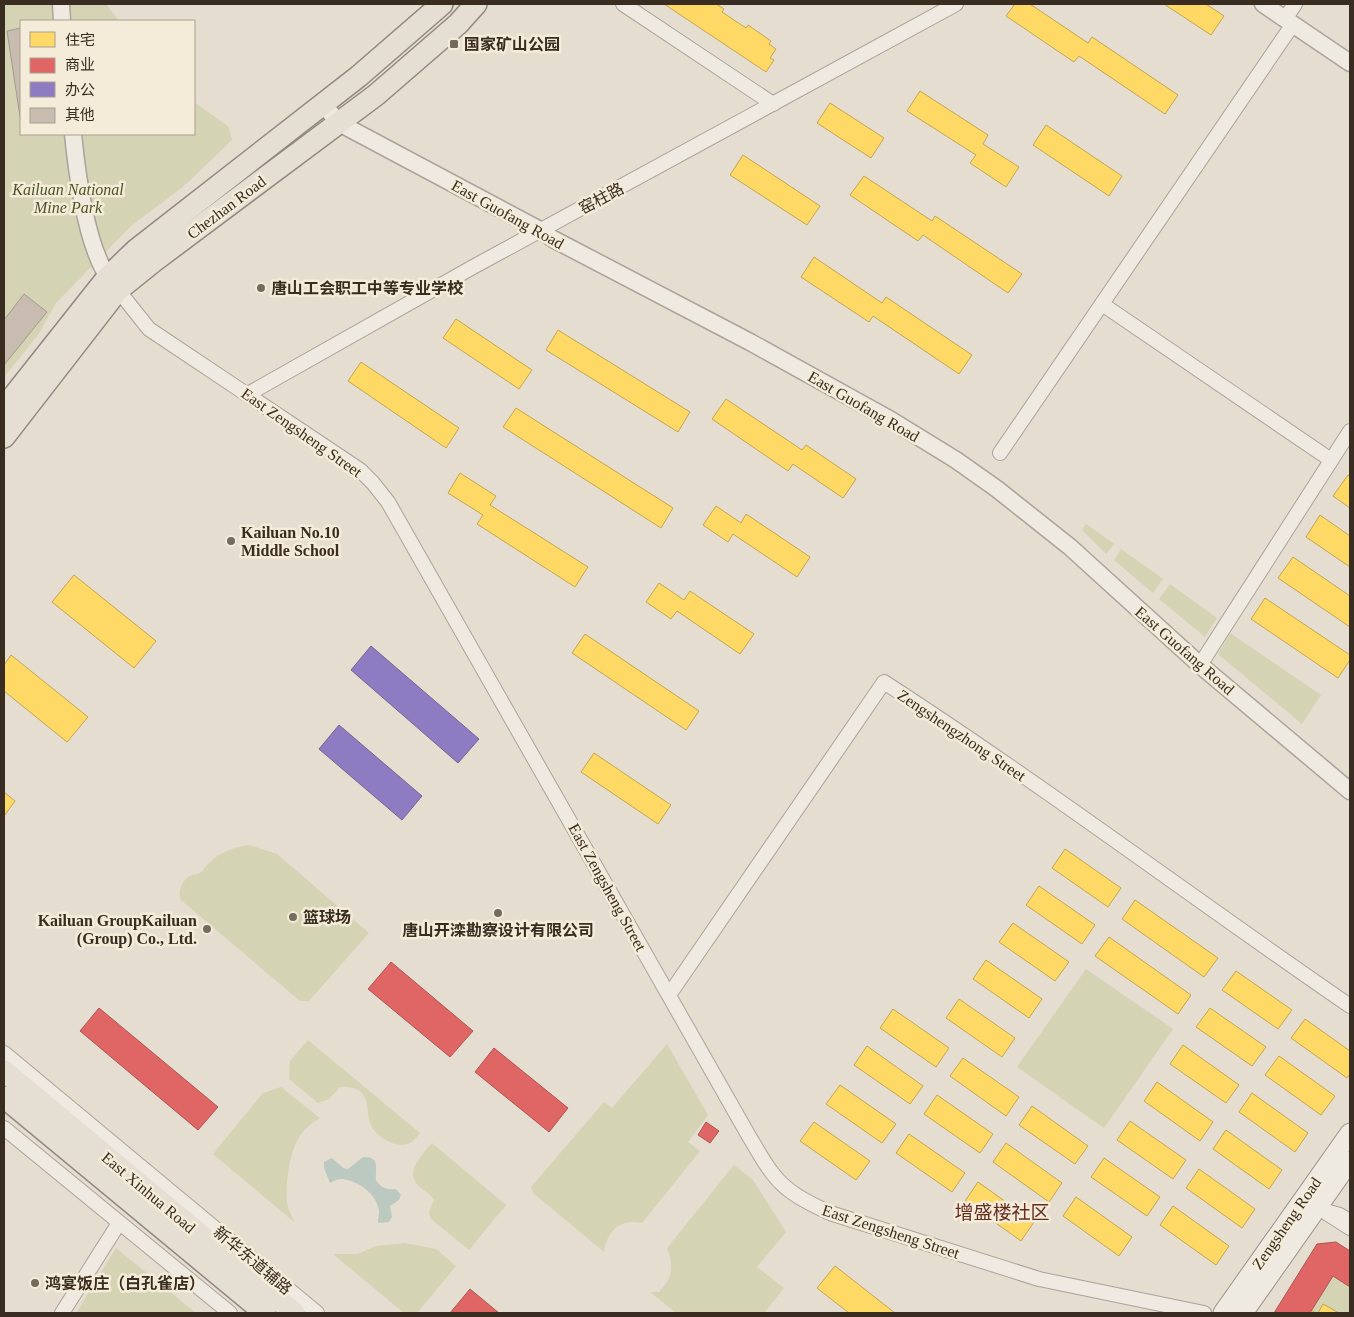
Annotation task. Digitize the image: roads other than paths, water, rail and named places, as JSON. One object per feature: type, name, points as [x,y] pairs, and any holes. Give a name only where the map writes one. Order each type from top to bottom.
[{"type":"main road","name":"Chezhan Road","points":[[4,437],[136,250],[359,76],[442,4]]},
{"type":"main road","name":"Chezhan Road","points":[[4,408],[112,284],[154,262],[339,123],[406,70],[458,24],[476,4]]},
{"type":"main road","name":"East Xinhua Road","points":[[4,1071],[294,1313]]},
{"type":"main road","name":"East Xinhua Road","points":[[4,1097],[265,1313]]},
{"type":"main road","name":"Zengsheng Road","points":[[1242,1313],[1350,1133]]},
{"type":"main road","name":"Zengsheng Road","points":[[1223,1313],[1310,1202],[1350,1162]]},
{"type":"street","points":[[60,4],[62,20]]},
{"type":"street","points":[[623,4],[773,104]]},
{"type":"street","name":"窑柱路","points":[[248,394],[473,266],[956,4]]},
{"type":"street","points":[[1263,4],[1350,63]]},
{"type":"street","points":[[1000,453],[1102,304],[1289,22],[1295,4]]},
{"type":"street","name":"East Guofang Road","points":[[322,104],[339,123],[540,230],[553,239],[750,342],[891,420],[956,460],[997,489],[1070,548],[1200,665],[1350,792]]},
{"type":"street","points":[[72,135],[86,222],[112,284]]},
{"type":"street","name":"East Zengsheng Street","points":[[112,284],[149,329],[360,470],[374,483],[388,502],[750,1138],[773,1174],[785,1187],[804,1200],[830,1212],[1039,1279],[1204,1313]]},
{"type":"street","points":[[1102,304],[1331,460]]},
{"type":"street","points":[[1200,665],[1350,432]]},
{"type":"street","name":"Zengshengzhong Street","points":[[669,995],[884,682],[1061,802],[1350,1006]]},
{"type":"street","name":"新华东道辅路","points":[[4,1053],[317,1313]]},
{"type":"street","points":[[4,1128],[230,1313]]},
{"type":"street","points":[[1310,1202],[1340,1212],[1350,1219]]},
{"type":"street","points":[[1310,1202],[1350,1228]]},
{"type":"street","points":[[1310,1202],[1332,1223],[1350,1235]]},
{"type":"street","points":[[62,1313],[119,1223]]},
{"type":"place","name":"国家矿山公园","points":[[454,44]]},
{"type":"place","name":"唐山工会职工中等专业学校","points":[[261,288]]},
{"type":"place","name":"Kailuan No.10 Middle School","points":[[231,541]]},
{"type":"place","name":"唐山开滦勘察设计有限公司","points":[[498,913]]},
{"type":"place","name":"篮球场","points":[[293,917]]},
{"type":"place","name":"Kailuan GroupKailuan (Group) Co., Ltd.","points":[[207,929]]},
{"type":"place","name":"鸿宴饭庄（白孔雀店）","points":[[35,1283]]},
{"type":"district","name":"增盛楼社区","points":[[1002,1212]]},
{"type":"park label","name":"Kailuan National Mine Park","points":[[68,198]]}]
